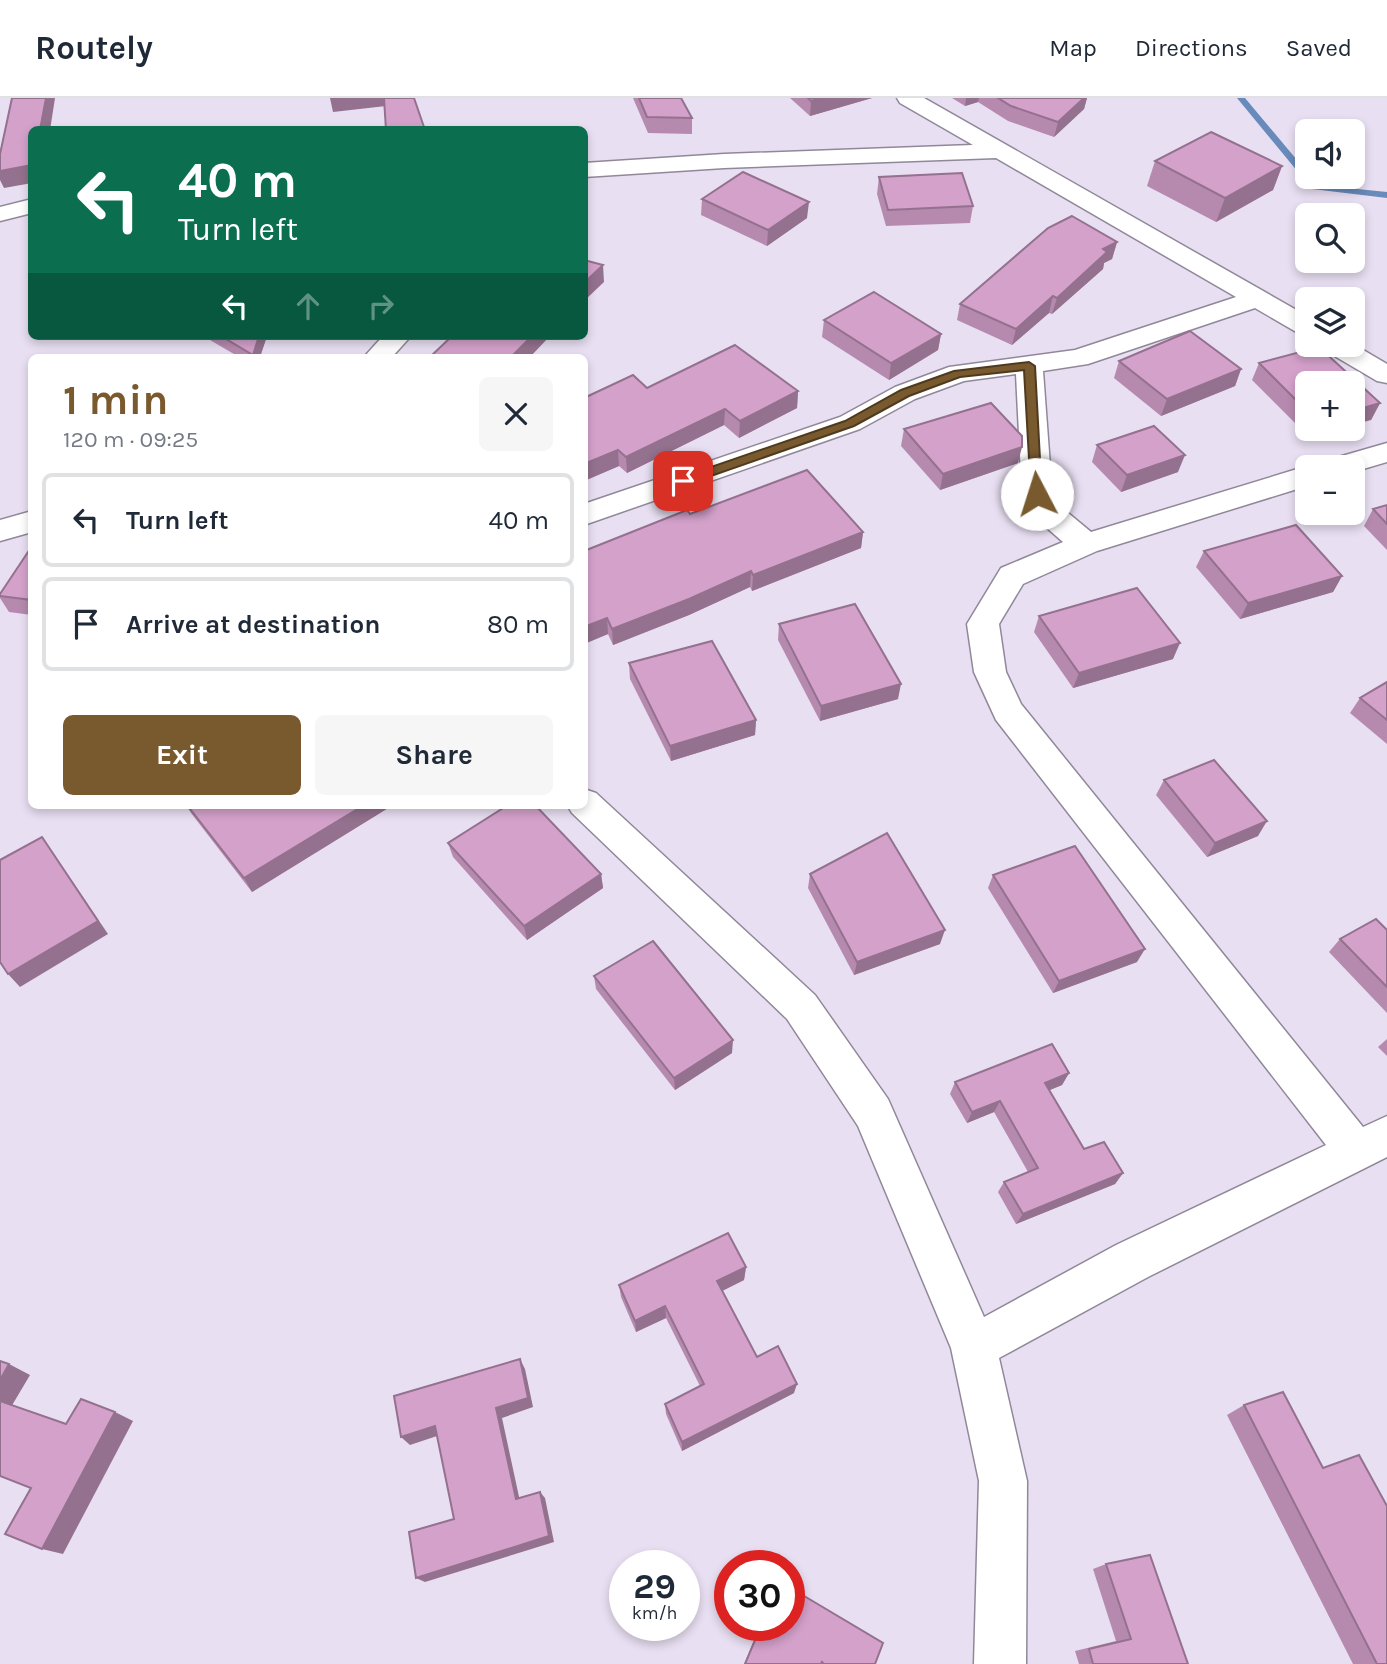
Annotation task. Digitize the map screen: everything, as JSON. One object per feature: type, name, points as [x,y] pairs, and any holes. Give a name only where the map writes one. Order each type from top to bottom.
[{"type":"street","points":[[908,98],[1295,320]]},
{"type":"street","points":[[588,170],[724,161],[997,151]]},
{"type":"street","points":[[0,214],[28,207]]},
{"type":"street","points":[[588,514],[850,423],[905,393],[959,373],[1077,358],[1260,298]]},
{"type":"street","points":[[380,354],[394,340]]},
{"type":"street","points":[[1356,357],[1387,375]]},
{"type":"street","points":[[1029,366],[1037,494],[1050,514],[1086,544]]},
{"type":"street","points":[[1365,459],[1387,452]]},
{"type":"street","points":[[974,1347],[1132,1261],[1372,1144],[1008,711],[990,672],[983,624],[1012,576],[1086,544],[1295,481]]},
{"type":"street","points":[[0,531],[28,522]]},
{"type":"street","points":[[588,807],[801,1007],[873,1113],[974,1347],[1003,1480],[1000,1664]]},
{"type":"building","points":[[12,98],[46,98],[41,126],[28,126],[28,166],[0,171],[0,154]]},
{"type":"building","points":[[384,98],[414,98],[424,126],[386,126]]},
{"type":"building","points":[[639,98],[681,98],[692,118],[647,117]]},
{"type":"building","points":[[998,98],[1084,98],[1058,122],[1011,106]]},
{"type":"building","points":[[1211,132],[1282,166],[1225,198],[1155,161]]},
{"type":"building","points":[[743,172],[809,202],[768,230],[702,199]]},
{"type":"building","points":[[962,173],[973,206],[888,210],[879,177]]},
{"type":"building","points":[[1072,216],[1117,242],[1103,249],[1107,252],[1057,298],[1053,296],[1016,329],[960,304],[1048,228]]},
{"type":"building","points":[[588,261],[603,265],[588,279]]},
{"type":"building","points":[[874,292],[941,334],[891,363],[824,320]]},
{"type":"building","points":[[1190,331],[1241,369],[1167,399],[1119,361]]},
{"type":"building","points":[[228,340],[258,340],[251,354]]},
{"type":"building","points":[[448,340],[528,340],[514,354],[433,354]]},
{"type":"building","points":[[735,345],[798,391],[740,421],[725,409],[626,457],[618,450],[588,462],[588,396],[633,375],[647,388]]},
{"type":"building","points":[[1295,353],[1295,357],[1330,357],[1345,371],[1295,371],[1295,399],[1259,363]]},
{"type":"building","points":[[1365,389],[1380,403],[1365,407]]},
{"type":"building","points":[[991,403],[1022,436],[1022,447],[943,474],[904,429]]},
{"type":"building","points":[[1154,426],[1185,455],[1127,475],[1097,445]]},
{"type":"building","points":[[807,470],[863,532],[753,575],[751,571],[612,629],[607,618],[588,625],[588,549],[687,510],[690,514]]},
{"type":"building","points":[[1387,505],[1387,524],[1373,509]]},
{"type":"building","points":[[1296,525],[1342,576],[1248,603],[1204,551]]},
{"type":"building","points":[[28,552],[28,600],[0,594]]},
{"type":"building","points":[[1137,588],[1180,643],[1079,673],[1039,616]]},
{"type":"building","points":[[855,604],[901,684],[821,706],[779,624]]},
{"type":"building","points":[[712,641],[756,720],[670,746],[629,663]]},
{"type":"building","points":[[1387,682],[1387,720],[1360,698]]},
{"type":"building","points":[[1214,760],[1267,821],[1215,843],[1164,780]]},
{"type":"building","points":[[190,809],[357,809],[244,878]]},
{"type":"building","points":[[502,809],[539,809],[601,874],[524,926],[448,843]]},
{"type":"building","points":[[887,833],[945,930],[857,962],[810,874]]},
{"type":"building","points":[[42,837],[98,921],[8,974],[0,962],[0,860]]},
{"type":"building","points":[[1075,846],[1145,949],[1059,981],[993,875]]},
{"type":"building","points":[[1376,919],[1387,930],[1387,987],[1340,939]]},
{"type":"building","points":[[653,941],[733,1040],[674,1078],[594,976]]},
{"type":"building","points":[[1052,1044],[1069,1073],[1045,1083],[1084,1149],[1104,1142],[1123,1173],[1023,1214],[1004,1182],[1038,1168],[1000,1101],[972,1112],[955,1082]]},
{"type":"building","points":[[728,1233],[746,1267],[717,1281],[757,1357],[778,1346],[797,1384],[682,1442],[665,1404],[704,1384],[665,1306],[635,1321],[619,1285]]},
{"type":"building","points":[[520,1359],[528,1398],[496,1408],[516,1499],[540,1492],[549,1536],[416,1578],[409,1532],[454,1519],[435,1426],[401,1437],[394,1396]]},
{"type":"building","points":[[0,1361],[9,1364],[0,1380]]},
{"type":"building","points":[[1283,1392],[1323,1468],[1359,1455],[1387,1506],[1387,1664],[1377,1664],[1244,1405]]},
{"type":"building","points":[[81,1399],[115,1412],[42,1549],[5,1534],[31,1488],[0,1476],[0,1401],[66,1424]]},
{"type":"building","points":[[1150,1555],[1188,1664],[1093,1664],[1089,1649],[1131,1639],[1106,1564]]},
{"type":"building","points":[[805,1597],[883,1643],[875,1664],[745,1664],[755,1641],[805,1641]]},
{"type":"waterway","points":[[1241,98],[1315,187],[1387,195]]},
{"type":"route","points":[[683,481],[850,423],[905,393],[959,373],[1029,366],[1037,494]]}]
